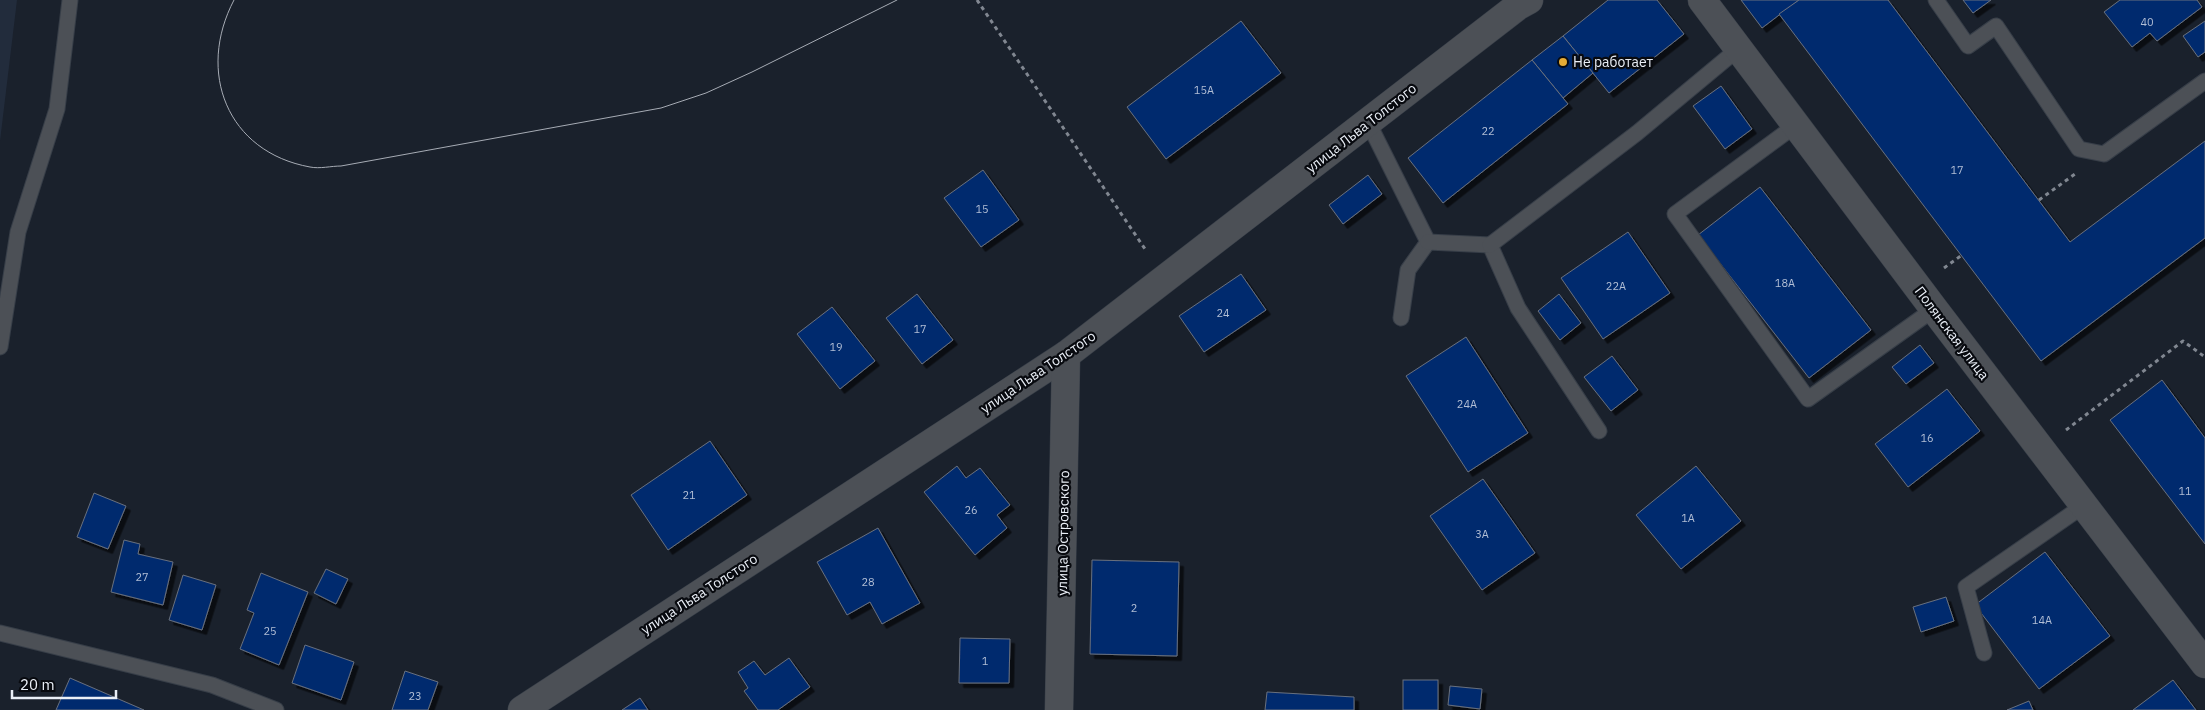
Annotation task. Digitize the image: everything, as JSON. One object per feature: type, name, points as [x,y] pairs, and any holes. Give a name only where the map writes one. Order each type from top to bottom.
[{"type":"street","name":"улица Льва Толстого","points":[[522,710],[1066,355],[1518,6],[1529,0]]},
{"type":"street","name":"Полянская улица","points":[[1702,0],[2083,506],[2205,664]]},
{"type":"street","name":"улица Островского","points":[[1059,710],[1066,355]]},
{"type":"lane","points":[[0,347],[18,232],[57,109],[70,0]]},
{"type":"lane","points":[[1936,0],[1968,46],[1996,26],[2079,149],[2104,154],[2205,81]]},
{"type":"lane","points":[[1428,242],[1490,245],[1637,133],[1738,49]]},
{"type":"lane","points":[[1368,122],[1428,242]]},
{"type":"lane","points":[[1796,126],[1675,214],[1808,398],[1934,309]]},
{"type":"lane","points":[[1401,318],[1408,270],[1428,242]]},
{"type":"lane","points":[[1490,245],[1518,308],[1599,431]]},
{"type":"lane","points":[[1984,653],[1966,587],[2083,506]]},
{"type":"lane","points":[[0,634],[212,685],[276,710]]},
{"type":"path","points":[[977,0],[1165,279]]},
{"type":"path","points":[[2039,200],[2104,154]]},
{"type":"path","points":[[1941,270],[1962,255]]},
{"type":"path","points":[[2064,432],[2183,341],[2205,357]]},
{"type":"shaded area","points":[[0,0],[17,0],[0,141]]},
{"type":"building","points":[[1608,0],[1657,0],[1684,34],[1609,93],[1563,36]]},
{"type":"building","points":[[1741,0],[1799,0],[1762,28]]},
{"type":"building","points":[[1799,0],[1888,0],[2070,242],[2205,141],[2205,238],[2041,361],[1779,14]]},
{"type":"building","points":[[1963,0],[1991,0],[1973,13]]},
{"type":"building","points":[[2120,0],[2197,0],[2202,7],[2157,41],[2150,33],[2132,47],[2104,12]]},
{"type":"building","points":[[1241,21],[1281,73],[1166,159],[1127,107]]},
{"type":"building","points":[[2205,21],[2205,52],[2198,57],[2183,36]]},
{"type":"building","points":[[1563,36],[1593,73],[1563,98],[1532,60]]},
{"type":"building","points":[[1532,60],[1568,104],[1443,203],[1408,158]]},
{"type":"building","points":[[1721,86],[1752,129],[1725,149],[1693,106]]},
{"type":"building","points":[[983,170],[1019,220],[981,247],[944,198]]},
{"type":"building","points":[[1368,175],[1382,194],[1343,224],[1329,205]]},
{"type":"building","points":[[1760,187],[1871,330],[1809,378],[1698,235]]},
{"type":"building","points":[[1628,232],[1670,293],[1603,339],[1561,278]]},
{"type":"building","points":[[1241,274],[1266,310],[1204,352],[1179,316]]},
{"type":"building","points":[[917,294],[953,340],[922,364],[886,318]]},
{"type":"building","points":[[1559,294],[1581,323],[1560,340],[1538,311]]},
{"type":"building","points":[[832,307],[875,361],[840,389],[797,334]]},
{"type":"building","points":[[1466,337],[1528,433],[1468,472],[1406,376]]},
{"type":"building","points":[[1920,345],[1934,363],[1906,384],[1892,367]]},
{"type":"building","points":[[1612,356],[1638,390],[1611,411],[1584,377]]},
{"type":"building","points":[[2162,380],[2205,438],[2205,544],[2110,420]]},
{"type":"building","points":[[1947,389],[1980,431],[1908,487],[1875,444]]},
{"type":"building","points":[[710,441],[747,495],[668,550],[631,495]]},
{"type":"building","points":[[957,466],[966,478],[980,468],[1010,505],[997,515],[1007,528],[975,555],[924,492]]},
{"type":"building","points":[[1696,466],[1741,521],[1681,569],[1636,515]]},
{"type":"building","points":[[1483,479],[1535,553],[1482,590],[1430,516]]},
{"type":"building","points":[[94,493],[126,506],[108,549],[77,537]]},
{"type":"building","points":[[878,528],[920,603],[882,624],[870,602],[847,615],[817,562]]},
{"type":"building","points":[[124,540],[140,544],[138,554],[173,562],[163,605],[111,592]]},
{"type":"building","points":[[2045,552],[2110,636],[2039,689],[1975,605]]},
{"type":"building","points":[[1092,560],[1179,562],[1177,656],[1090,654]]},
{"type":"building","points":[[326,569],[348,579],[336,604],[314,593]]},
{"type":"building","points":[[261,573],[308,592],[279,665],[240,649],[254,613],[247,610]]},
{"type":"building","points":[[183,575],[216,585],[202,630],[169,620]]},
{"type":"building","points":[[1946,597],[1954,621],[1921,632],[1913,607]]},
{"type":"building","points":[[960,638],[1010,639],[1009,683],[959,683]]},
{"type":"building","points":[[305,645],[354,662],[341,700],[292,683]]},
{"type":"building","points":[[789,658],[810,687],[778,710],[758,710],[744,691],[748,688],[738,672],[754,661],[765,675]]},
{"type":"building","points":[[405,671],[438,682],[428,710],[392,710]]},
{"type":"building","points":[[70,678],[144,710],[56,710]]},
{"type":"building","points":[[1403,680],[1438,680],[1438,710],[1403,710]]},
{"type":"building","points":[[2173,680],[2196,710],[2133,710]]},
{"type":"building","points":[[1450,686],[1482,689],[1480,709],[1448,705]]},
{"type":"building","points":[[1267,692],[1354,697],[1354,710],[1265,710]]},
{"type":"building","points":[[640,698],[648,710],[622,710]]},
{"type":"building","points":[[2029,701],[2033,710],[2007,710]]},
{"type":"tram line","points":[[234,0],[223,27],[218,54],[219,81],[227,105],[239,127],[258,145],[281,158],[318,168],[341,166],[661,108],[706,93],[752,72],[897,0]]},
{"type":"place","name":"Не работает","points":[[1563,62]]}]
